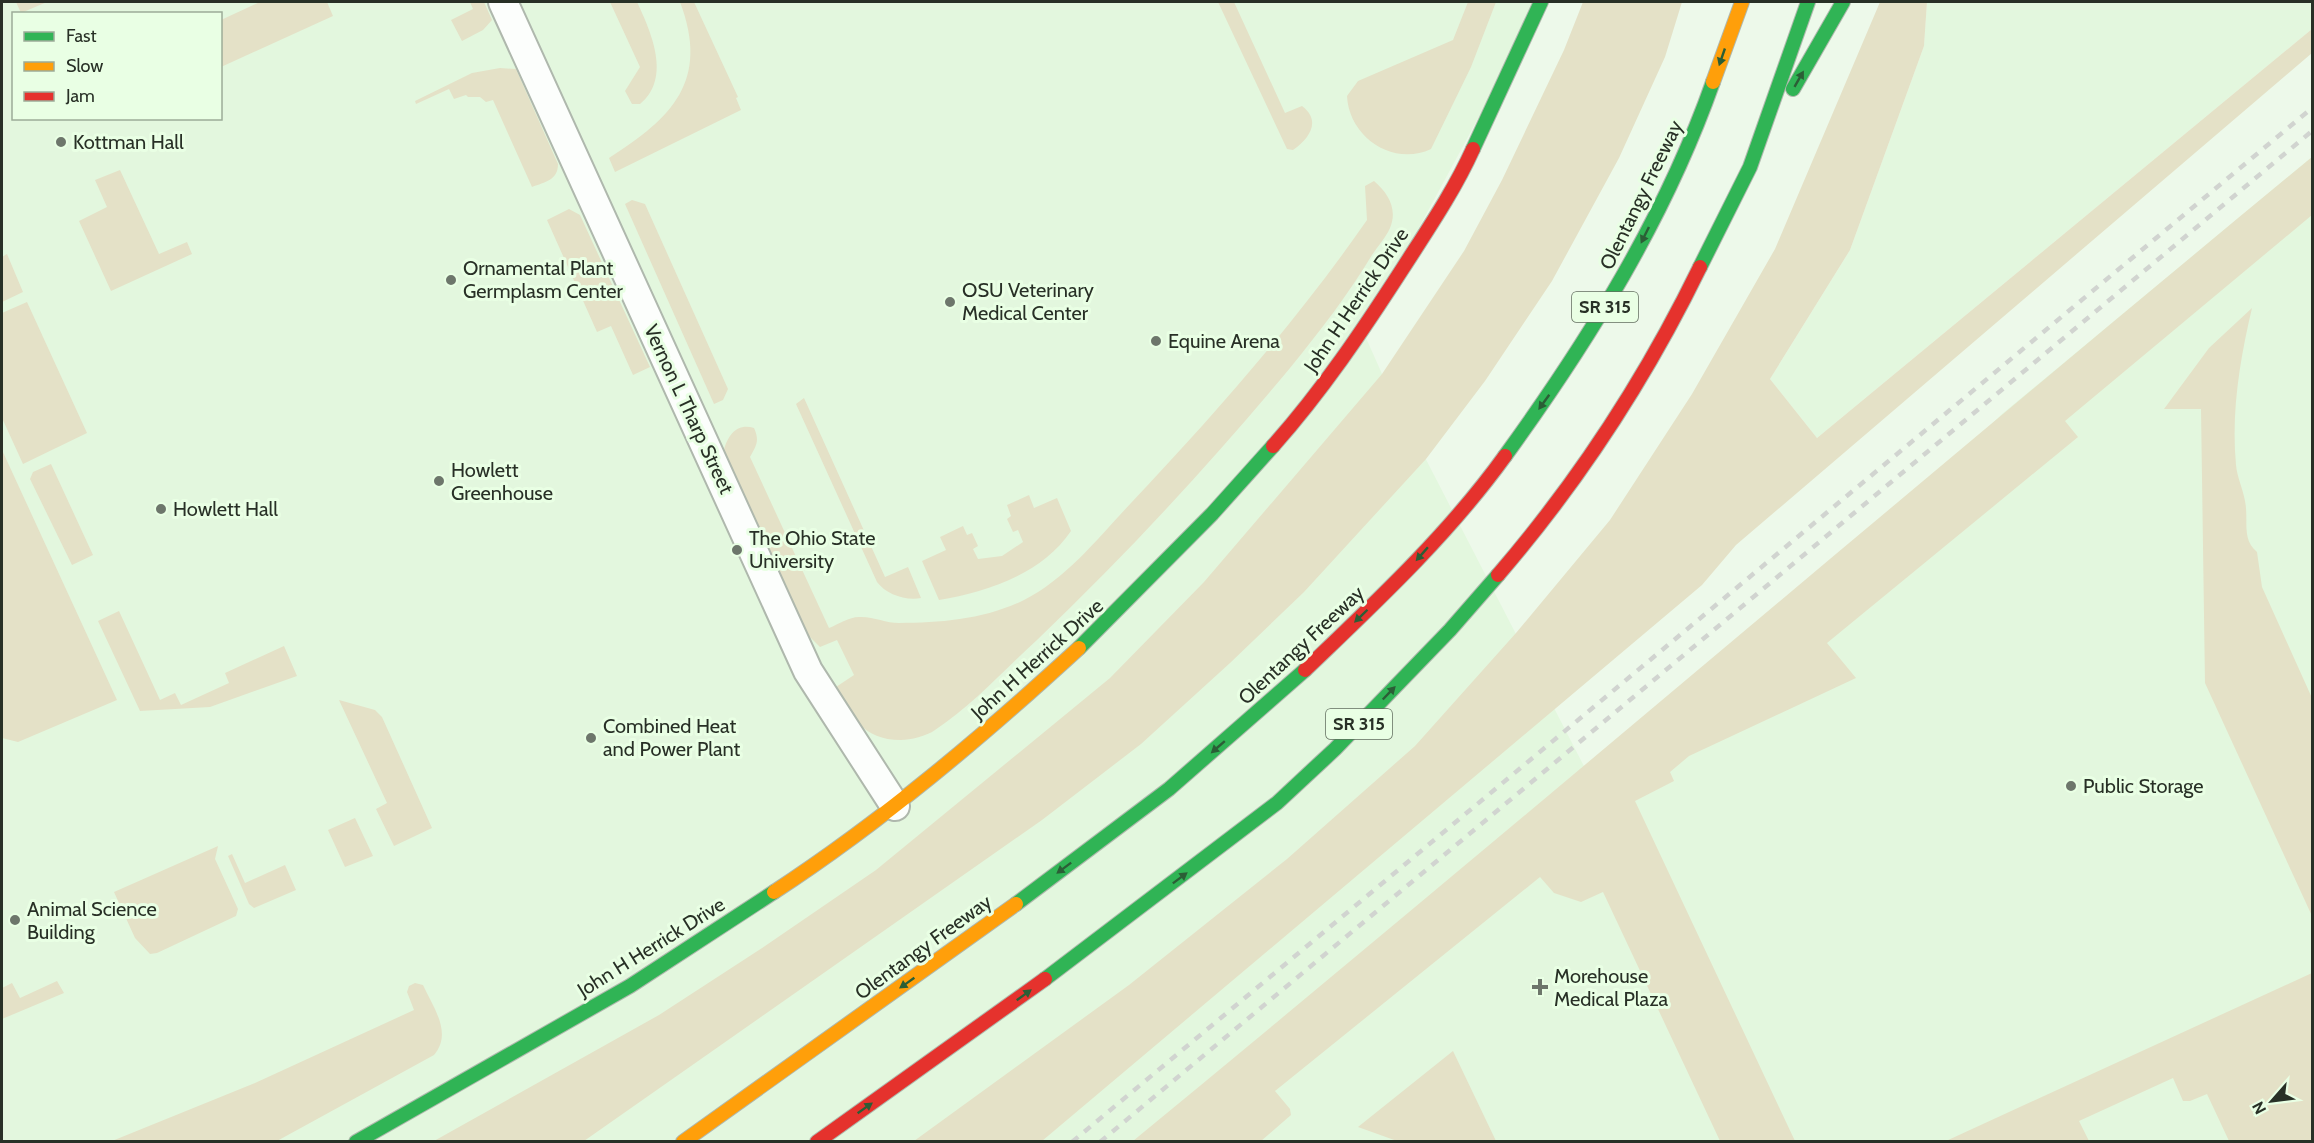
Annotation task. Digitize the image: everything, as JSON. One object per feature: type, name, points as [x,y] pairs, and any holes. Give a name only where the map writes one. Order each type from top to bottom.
[{"type":"main road","name":"John H Herrick Drive","points":[[356,1142],[630,986],[827,857],[895,806],[1004,717],[1109,621],[1212,514],[1300,415],[1362,331],[1459,180],[1540,2]]},
{"type":"main road","name":"Olentangy Freeway","points":[[683,1142],[978,933],[1169,789],[1282,692],[1404,576],[1489,478],[1562,377],[1625,275],[1696,130],[1742,2]]},
{"type":"main road","name":"SR 315","points":[[817,1142],[1024,995],[1277,803],[1335,749],[1450,630],[1536,531],[1621,411],[1675,319],[1750,167],[1808,2]]},
{"type":"main road","points":[[1750,167],[1843,2]]},
{"type":"street","name":"Vernon L Tharp Street","points":[[503,2],[808,671],[895,806]]},
{"type":"shaded area","name":"The Ohio State University","points":[[2,2],[1541,2],[1363,331],[1382,374],[1605,807],[2002,414],[2312,157],[2312,1141],[2,1142]]},
{"type":"shaded area","points":[[16,2],[47,2],[23,12],[21,12]]},
{"type":"shaded area","points":[[260,2],[327,2],[333,16],[222,67],[222,20]]},
{"type":"shaded area","points":[[470,2],[484,2],[492,20],[483,30],[462,41],[451,20],[473,9]]},
{"type":"shaded area","points":[[610,2],[637,2],[653,41],[657,68],[655,81],[650,93],[640,104],[632,104],[625,91],[640,67]]},
{"type":"shaded area","points":[[680,2],[694,2],[738,97],[736,98],[741,110],[615,172],[609,158],[651,128],[667,112],[679,95],[687,76],[690,54],[688,30]]},
{"type":"shaded area","points":[[1218,2],[1234,2],[1285,113],[1302,106],[1308,112],[1312,124],[1311,130],[1304,141],[1293,150],[1287,149]]},
{"type":"shaded area","points":[[1468,2],[1496,2],[1471,67],[1431,149],[1417,154],[1402,154],[1376,145],[1364,136],[1356,124],[1347,96],[1358,81],[1453,40]]},
{"type":"shaded area","points":[[1583,2],[1682,2],[1665,57],[1619,158],[1552,281],[1485,381],[1426,459],[1304,592],[1141,744],[1042,820],[584,1141],[434,1141],[659,1015],[876,870],[1110,678],[1204,582],[1382,374],[1464,251],[1502,180],[1564,50]]},
{"type":"shaded area","points":[[1880,2],[1927,2],[1924,46],[1850,250],[1770,379],[1817,438],[2312,29],[2312,53],[1736,545],[1702,585],[1042,1141],[914,1141],[1129,985],[1287,859],[1415,746],[1516,633],[1610,520],[1692,394],[1775,249]]},
{"type":"shaded area","points":[[1927,2],[2312,2],[2312,29],[1817,438],[1770,379],[1850,250],[1924,46]]},
{"type":"shaded area","points":[[500,68],[516,69],[558,164],[553,177],[532,187],[493,100],[486,102],[480,97],[466,95],[454,99],[449,89],[416,104],[415,101],[472,73]]},
{"type":"shaded area","points":[[2312,157],[2312,215],[2065,421],[2078,437],[1827,643],[1856,678],[1689,756],[1670,772],[1674,781],[1635,801],[1795,1141],[1720,1141],[1603,892],[1581,902],[1554,893],[1540,877],[1275,1091],[1290,1109],[1291,1115],[1261,1141],[1133,1141],[1428,896]]},
{"type":"shaded area","points":[[120,170],[159,254],[187,242],[192,254],[111,291],[79,221],[107,207],[95,180]]},
{"type":"shaded area","points":[[1374,181],[1384,191],[1392,208],[1392,221],[1384,238],[1333,313],[1290,368],[1199,474],[1136,541],[988,687],[935,730],[918,737],[901,740],[877,736],[860,725],[833,689],[854,675],[837,640],[820,647],[805,632],[724,450],[731,435],[743,427],[754,428],[757,440],[750,457],[829,628],[855,617],[894,623],[931,622],[963,619],[994,612],[1024,600],[1068,569],[1254,366],[1340,258],[1367,220],[1365,186]]},
{"type":"shaded area","points":[[632,200],[645,204],[728,389],[723,400],[714,404],[625,204]]},
{"type":"shaded area","points":[[569,209],[580,215],[650,367],[633,375],[611,326],[597,332],[547,220]]},
{"type":"shaded area","points":[[7,254],[23,292],[2,302],[2,257]]},
{"type":"shaded area","points":[[27,302],[87,433],[23,464],[2,418],[2,313]]},
{"type":"shaded area","points":[[2252,308],[2236,405],[2236,465],[2245,501],[2247,535],[2257,552],[2262,587],[2312,698],[2312,916],[2205,683],[2201,409],[2164,409],[2209,348]]},
{"type":"shaded area","points":[[804,398],[885,577],[908,567],[921,598],[896,596],[877,582],[796,404]]},
{"type":"shaded area","points":[[2,450],[117,700],[18,742],[2,738]]},
{"type":"shaded area","points":[[51,464],[93,555],[72,565],[30,479],[33,472]]},
{"type":"shaded area","points":[[1029,495],[1034,508],[1057,498],[1071,531],[1059,546],[1045,559],[1012,579],[976,592],[939,600],[922,561],[946,550],[940,537],[963,526],[967,535],[972,533],[978,546],[973,549],[978,559],[1002,556],[1023,542],[1018,530],[1013,532],[1007,519],[1011,516],[1007,505]]},
{"type":"shaded area","points":[[119,611],[160,700],[175,693],[181,705],[229,683],[225,673],[284,646],[297,676],[210,707],[140,711],[98,621]]},
{"type":"shaded area","points":[[339,700],[375,710],[382,717],[432,828],[394,846],[376,809],[387,803]]},
{"type":"shaded area","points":[[355,818],[373,856],[345,867],[328,830]]},
{"type":"shaded area","points":[[218,846],[215,859],[238,909],[236,916],[157,953],[150,954],[135,938],[114,892]]},
{"type":"shaded area","points":[[232,854],[245,883],[285,865],[296,890],[254,908],[249,904],[228,856]]},
{"type":"shaded area","points":[[2312,973],[2312,1141],[2229,1141],[2207,1094],[2190,1101],[2183,1101],[2173,1078],[2079,1121],[2089,1141],[1946,1141]]},
{"type":"shaded area","points":[[57,981],[64,993],[2,1019],[2,988],[12,983],[20,998]]},
{"type":"shaded area","points":[[415,983],[423,985],[442,1029],[442,1038],[434,1055],[277,1141],[112,1141],[255,1083],[414,1010],[407,992],[409,986]]},
{"type":"shaded area","points":[[1453,1051],[1496,1141],[1397,1141],[1358,1127]]},
{"type":"railway","points":[[1072,1142],[2312,108]]},
{"type":"railway","points":[[1100,1142],[2312,131]]},
{"type":"traffic: fast","points":[[1473,149],[1541,2]]},
{"type":"traffic: fast","points":[[1700,267],[1750,167],[1808,2]]},
{"type":"traffic: fast","points":[[1793,89],[1843,2]]},
{"type":"traffic: fast","points":[[1505,456],[1595,323],[1648,230],[1694,132],[1713,82]]},
{"type":"traffic: fast","points":[[1079,648],[1212,514],[1273,446]]},
{"type":"traffic: fast","points":[[1045,979],[1277,803],[1335,749],[1450,630],[1498,575]]},
{"type":"traffic: fast","points":[[1016,904],[1169,789],[1305,670]]},
{"type":"traffic: fast","points":[[356,1142],[630,986],[774,892]]},
{"type":"traffic: slow","points":[[1713,82],[1742,2]]},
{"type":"traffic: slow","points":[[774,892],[855,836],[932,776],[1079,648]]},
{"type":"traffic: slow","points":[[683,1142],[1016,904]]},
{"type":"traffic: jam","points":[[1273,446],[1325,382],[1373,314],[1440,210],[1473,149]]},
{"type":"traffic: jam","points":[[1498,575],[1556,503],[1609,428],[1657,349],[1700,267]]},
{"type":"traffic: jam","points":[[1305,670],[1435,540],[1460,513],[1505,456]]},
{"type":"traffic: jam","points":[[817,1142],[1045,979]]},
{"type":"place","name":"Kottman Hall","points":[[61,142]]},
{"type":"place","name":"Ornamental Plant Germplasm Center","points":[[451,280]]},
{"type":"place","name":"OSU Veterinary Medical Center","points":[[950,302]]},
{"type":"place","name":"Equine Arena","points":[[1156,341]]},
{"type":"place","name":"Howlett Greenhouse","points":[[439,481]]},
{"type":"place","name":"Howlett Hall","points":[[161,509]]},
{"type":"place","name":"The Ohio State University","points":[[737,550]]},
{"type":"place","name":"Combined Heat and Power Plant","points":[[591,738]]},
{"type":"place","name":"Public Storage","points":[[2071,786]]},
{"type":"place","name":"Animal Science Building","points":[[15,920]]},
{"type":"place","name":"Morehouse Medical Plaza","points":[[1540,987]]}]
